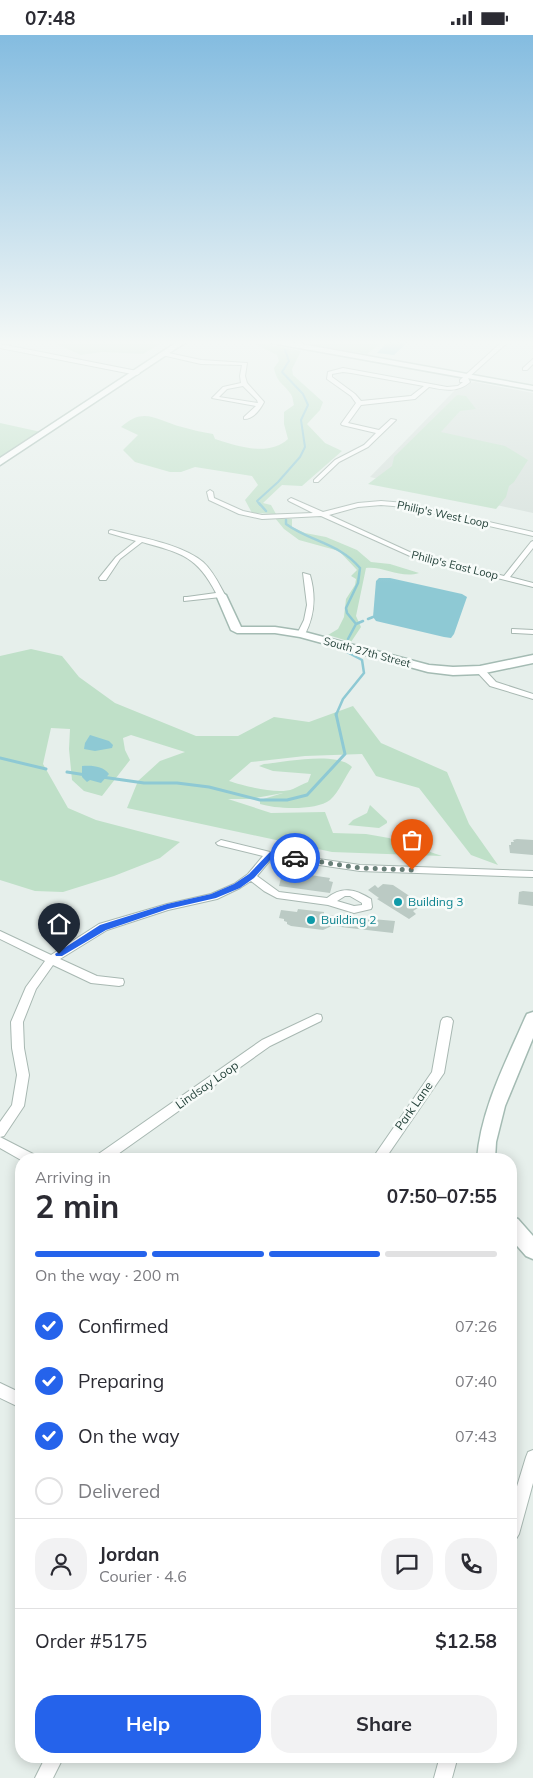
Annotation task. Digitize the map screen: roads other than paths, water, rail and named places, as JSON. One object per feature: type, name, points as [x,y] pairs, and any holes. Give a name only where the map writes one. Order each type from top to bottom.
[{"type":"street","points":[[0,462],[63,421]]},
{"type":"street","points":[[346,421],[344,424],[380,432]]},
{"type":"street","points":[[316,481],[337,461],[366,446],[392,421]]},
{"type":"street","name":"Philip's West Loop","points":[[210,492],[211,499],[241,513],[262,517],[324,514],[358,505],[381,503],[405,505],[533,534]]},
{"type":"street","name":"Philip's East Loop","points":[[291,500],[412,555],[533,585]]},
{"type":"street","points":[[111,532],[141,540],[198,561],[209,573],[221,595],[187,599]]},
{"type":"street","points":[[103,578],[118,558],[141,540]]},
{"type":"street","points":[[506,578],[533,543]]},
{"type":"street","points":[[301,634],[309,619],[310,587],[306,575]]},
{"type":"street","name":"South 27th Street","points":[[221,595],[238,630],[275,629],[301,634],[428,668],[453,671],[480,671],[533,659]]},
{"type":"street","points":[[514,631],[533,632]]},
{"type":"street","points":[[480,671],[493,684],[533,697]]},
{"type":"street","points":[[221,843],[270,855],[360,868],[533,874]]},
{"type":"street","points":[[0,1132],[18,1106],[24,1075],[18,1048],[17,1022],[31,987],[52,959],[103,927],[167,907],[213,897],[237,886],[251,876],[270,855]]},
{"type":"street","points":[[251,876],[277,895],[329,903]]},
{"type":"street","points":[[0,935],[95,979],[119,982]]},
{"type":"street","name":"Lindsay Loop","points":[[112,1153],[266,1043],[317,1018]]},
{"type":"street","points":[[486,1153],[486,1143],[496,1111],[533,1018]]},
{"type":"street","name":"Park Lane","points":[[382,1153],[438,1073],[447,1021]]},
{"type":"street","points":[[0,1142],[20,1153]]},
{"type":"street","points":[[517,1232],[533,1250]]},
{"type":"street","points":[[0,1390],[15,1398]]},
{"type":"street","points":[[517,1513],[533,1457]]},
{"type":"street","points":[[44,1778],[52,1763]]},
{"type":"street","points":[[443,1778],[447,1763]]},
{"type":"water","points":[[379,578],[390,578],[462,594],[467,597],[451,638],[376,621],[373,617],[376,581]]},
{"type":"water","points":[[90,735],[109,741],[113,745],[112,748],[95,751],[84,749]]},
{"type":"water","points":[[82,766],[104,769],[109,774],[101,783],[90,780],[87,782],[82,777]]},
{"type":"waterway","points":[[260,505],[257,501],[278,482],[300,457],[305,447],[301,421]]},
{"type":"waterway","points":[[259,503],[266,511]]},
{"type":"waterway","points":[[286,520],[286,524],[295,530],[343,553],[360,568],[358,583],[346,608],[347,613],[356,624]]},
{"type":"waterway","points":[[368,619],[373,617]]},
{"type":"waterway","points":[[356,624],[363,621]]},
{"type":"waterway","points":[[348,639],[356,624]]},
{"type":"waterway","points":[[336,715],[343,699],[364,673],[362,660],[345,651]]},
{"type":"waterway","points":[[102,777],[144,783],[177,783],[209,787],[260,800],[287,800],[307,795],[345,754],[336,715]]},
{"type":"waterway","points":[[0,758],[46,769]]},
{"type":"waterway","points":[[67,772],[86,775]]},
{"type":"place","name":"Building 3","points":[[398,902]]},
{"type":"place","name":"Building 2","points":[[311,920]]}]
